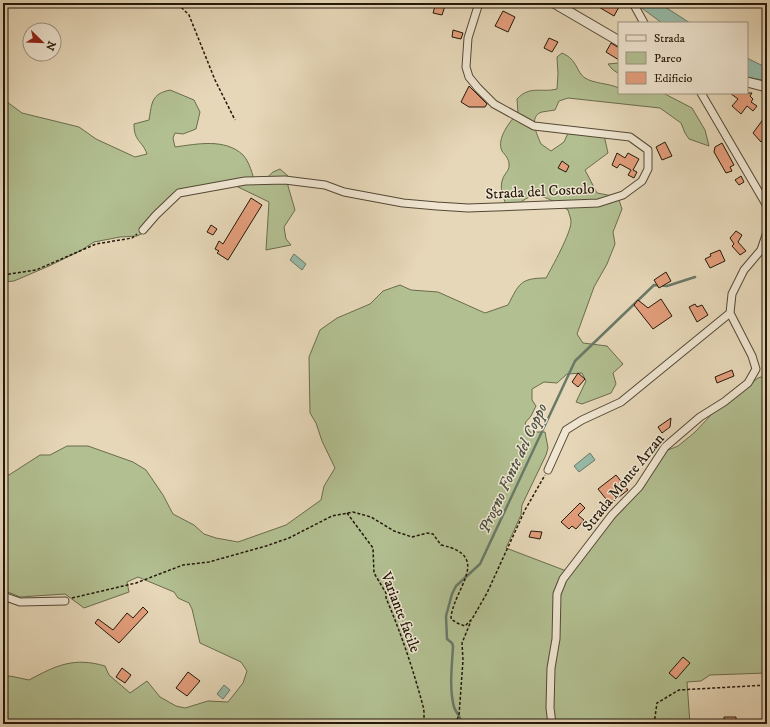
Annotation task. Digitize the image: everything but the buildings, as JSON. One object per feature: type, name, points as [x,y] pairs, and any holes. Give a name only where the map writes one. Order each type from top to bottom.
[{"type":"street","name":"Strada del Costolo","points":[[143,230],[179,193],[245,181],[285,180],[325,185],[344,192],[403,203],[468,208],[598,203],[623,195],[642,181],[648,169],[648,150],[630,137],[534,126],[494,104],[478,88],[467,72],[466,54],[468,38],[479,3]]},
{"type":"street","points":[[554,3],[618,40]]},
{"type":"street","points":[[633,3],[643,22]]},
{"type":"street","points":[[748,82],[767,87]]},
{"type":"street","points":[[702,94],[767,206]]},
{"type":"street","points":[[548,470],[566,430],[582,420],[621,402],[730,313],[732,294],[744,270],[764,252],[767,232]]},
{"type":"street","name":"Strada Monte Arzan","points":[[552,724],[550,708],[551,676],[556,639],[557,594],[563,579],[612,515],[639,487],[665,448],[700,417],[724,402],[748,383],[756,369],[752,356],[730,313]]},
{"type":"street","points":[[3,596],[20,602],[65,601]]},
{"type":"path","points":[[180,3],[180,6],[189,15],[215,80],[235,120]]},
{"type":"path","points":[[3,275],[36,270],[96,244],[132,238],[143,230]]},
{"type":"path","points":[[455,724],[459,715],[463,660],[462,643],[472,619],[487,594],[525,510],[548,470]]},
{"type":"path","points":[[65,601],[75,597],[136,583],[183,565],[209,562],[266,546],[289,538],[332,516],[353,512],[371,517],[394,531],[412,537],[433,534],[441,545],[455,548],[464,555],[468,569],[459,597],[451,610],[451,619],[465,626],[472,619]]},
{"type":"path","name":"Variante facile","points":[[347,513],[374,548],[374,572],[386,593],[386,598],[404,642],[405,651],[414,674],[424,708],[425,724]]},
{"type":"path","points":[[654,724],[657,703],[679,690],[767,685]]},
{"type":"green space","points":[[562,53],[567,56],[574,62],[580,73],[585,78],[618,88],[618,94],[665,94],[692,108],[705,130],[709,146],[689,139],[681,123],[660,108],[568,98],[559,101],[555,110],[542,112],[535,117],[534,122],[541,144],[551,151],[564,142],[568,133],[604,135],[608,153],[585,170],[597,193],[618,197],[622,209],[613,232],[615,244],[607,264],[594,287],[577,334],[583,343],[607,346],[623,364],[613,373],[616,384],[611,393],[582,404],[576,402],[586,381],[582,373],[567,374],[557,383],[544,382],[532,389],[532,400],[536,406],[531,416],[525,423],[530,432],[545,432],[548,448],[522,505],[521,515],[506,548],[569,572],[608,525],[642,489],[663,452],[678,446],[694,433],[712,414],[758,378],[767,375],[767,673],[710,675],[701,681],[687,682],[690,724],[3,724],[3,678],[10,676],[29,680],[48,670],[66,664],[84,662],[94,663],[105,666],[109,675],[130,693],[147,681],[160,697],[176,706],[185,708],[208,701],[228,702],[243,683],[247,671],[241,662],[200,643],[192,609],[189,603],[178,598],[174,592],[138,577],[127,582],[129,592],[84,608],[65,594],[20,597],[3,590],[3,473],[9,475],[40,455],[50,455],[67,446],[88,446],[133,462],[146,470],[163,495],[173,514],[194,525],[204,534],[238,542],[286,525],[321,500],[324,486],[335,468],[322,441],[316,423],[310,413],[309,357],[320,330],[337,318],[370,304],[383,291],[400,285],[411,290],[438,292],[485,313],[508,305],[518,287],[525,281],[537,278],[546,278],[565,242],[570,227],[571,220],[568,210],[541,196],[529,197],[516,207],[506,205],[501,185],[509,168],[509,162],[502,151],[501,141],[508,125],[518,113],[517,99],[526,92],[557,89],[557,57]]},
{"type":"green space","points":[[618,63],[618,73],[612,69],[608,64]]},
{"type":"green space","points":[[170,90],[194,100],[200,112],[196,129],[183,134],[175,133],[173,138],[175,147],[201,144],[219,144],[228,146],[243,155],[252,172],[255,184],[260,184],[273,172],[280,169],[288,176],[288,186],[295,210],[284,227],[286,239],[291,245],[266,250],[269,202],[236,186],[183,195],[170,202],[145,232],[137,236],[120,237],[94,242],[80,251],[49,266],[14,281],[3,282],[3,99],[22,113],[79,127],[96,139],[135,157],[147,154],[135,134],[134,124],[149,120],[152,104],[156,97],[159,94]]},
{"type":"shaded area","points":[[635,3],[659,3],[688,22],[661,22]]},
{"type":"shaded area","points":[[748,58],[767,68],[767,81],[748,77]]},
{"type":"shaded area","points":[[294,254],[306,264],[302,270],[290,260]]},
{"type":"shaded area","points":[[590,453],[595,460],[579,472],[574,466]]},
{"type":"shaded area","points":[[224,685],[230,690],[223,699],[217,694]]},
{"type":"waterway","name":"Progno Fonte del Coppo","points":[[462,724],[452,700],[451,677],[453,646],[447,639],[446,616],[452,594],[456,586],[480,564],[575,361],[654,285],[667,286],[695,277]]}]
